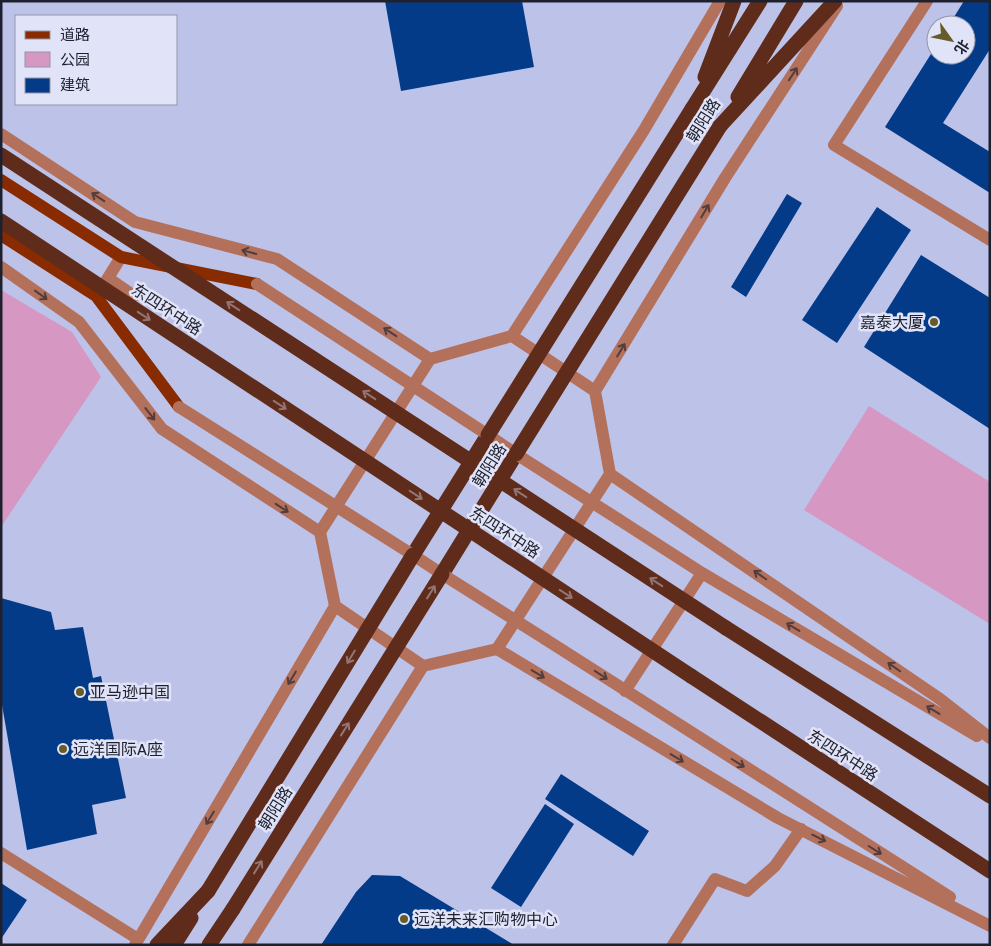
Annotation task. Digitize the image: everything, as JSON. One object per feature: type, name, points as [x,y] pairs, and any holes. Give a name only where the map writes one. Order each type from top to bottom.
[{"type":"highway","points":[[692,109],[734,1]]},
{"type":"highway","name":"朝阳路","points":[[174,945],[412,555],[760,1]]},
{"type":"highway","name":"朝阳路","points":[[209,945],[442,574],[796,1]]},
{"type":"highway","points":[[720,126],[835,1]]},
{"type":"highway","points":[[1,155],[726,628],[990,796]]},
{"type":"highway","name":"东四环中路","points":[[1,221],[990,871]]},
{"type":"highway","points":[[157,945],[208,891]]},
{"type":"highway","points":[[220,945],[233,909]]},
{"type":"main road","name":"东四环中路","points":[[1,180],[121,257],[257,284]]},
{"type":"main road","points":[[1,235],[96,296],[179,407]]},
{"type":"street","points":[[1,852],[137,942],[335,606],[320,532],[430,359],[512,336],[644,130],[720,1]]},
{"type":"street","points":[[248,945],[424,666],[496,649],[610,474],[595,391],[725,178],[840,1]]},
{"type":"street","points":[[926,1],[834,145],[990,240]]},
{"type":"street","points":[[1,134],[136,222],[277,260],[430,359]]},
{"type":"street","points":[[96,296],[121,257]]},
{"type":"street","points":[[1,267],[79,322],[162,429],[320,532]]},
{"type":"street","points":[[108,278],[134,296]]},
{"type":"street","name":"东四环中路","points":[[257,284],[516,454],[702,573],[990,744]]},
{"type":"street","points":[[512,336],[595,391]]},
{"type":"street","points":[[179,407],[990,924]]},
{"type":"street","points":[[610,474],[940,699],[990,738]]},
{"type":"street","points":[[625,691],[702,573]]},
{"type":"street","points":[[335,606],[424,666]]},
{"type":"street","points":[[496,649],[778,818],[990,924]]},
{"type":"street","points":[[673,945],[715,879],[747,891],[775,866],[801,829]]},
{"type":"green space","points":[[1,290],[72,332],[101,377],[1,527]]},
{"type":"green space","points":[[869,406],[990,482],[990,624],[804,510]]},
{"type":"building","points":[[385,1],[522,1],[534,67],[401,91]]},
{"type":"building","points":[[964,1],[990,1],[990,49],[943,123],[990,152],[990,193],[885,127],[926,62],[926,65],[976,65],[976,15],[955,15]]},
{"type":"building","points":[[787,194],[802,203],[746,297],[731,287]]},
{"type":"building","points":[[877,207],[911,230],[837,343],[802,320]]},
{"type":"building","name":"嘉泰大厦","points":[[921,255],[990,298],[990,429],[864,347]]},
{"type":"building","name":"远洋国际A座","points":[[1,598],[51,612],[55,630],[83,627],[93,678],[101,676],[126,798],[92,805],[97,834],[27,850],[1,699]]},
{"type":"building","points":[[561,774],[649,831],[633,856],[545,799]]},
{"type":"building","points":[[545,804],[574,824],[521,907],[491,888]]},
{"type":"building","name":"远洋未来汇购物中心","points":[[372,875],[400,876],[514,945],[321,945],[356,892]]},
{"type":"building","points":[[1,883],[27,900],[1,939]]},
{"type":"place","name":"嘉泰大厦","points":[[934,322]]},
{"type":"place","name":"亚马逊中国","points":[[80,692]]},
{"type":"place","name":"远洋国际A座","points":[[63,749]]},
{"type":"place","name":"远洋未来汇购物中心","points":[[404,919]]}]
